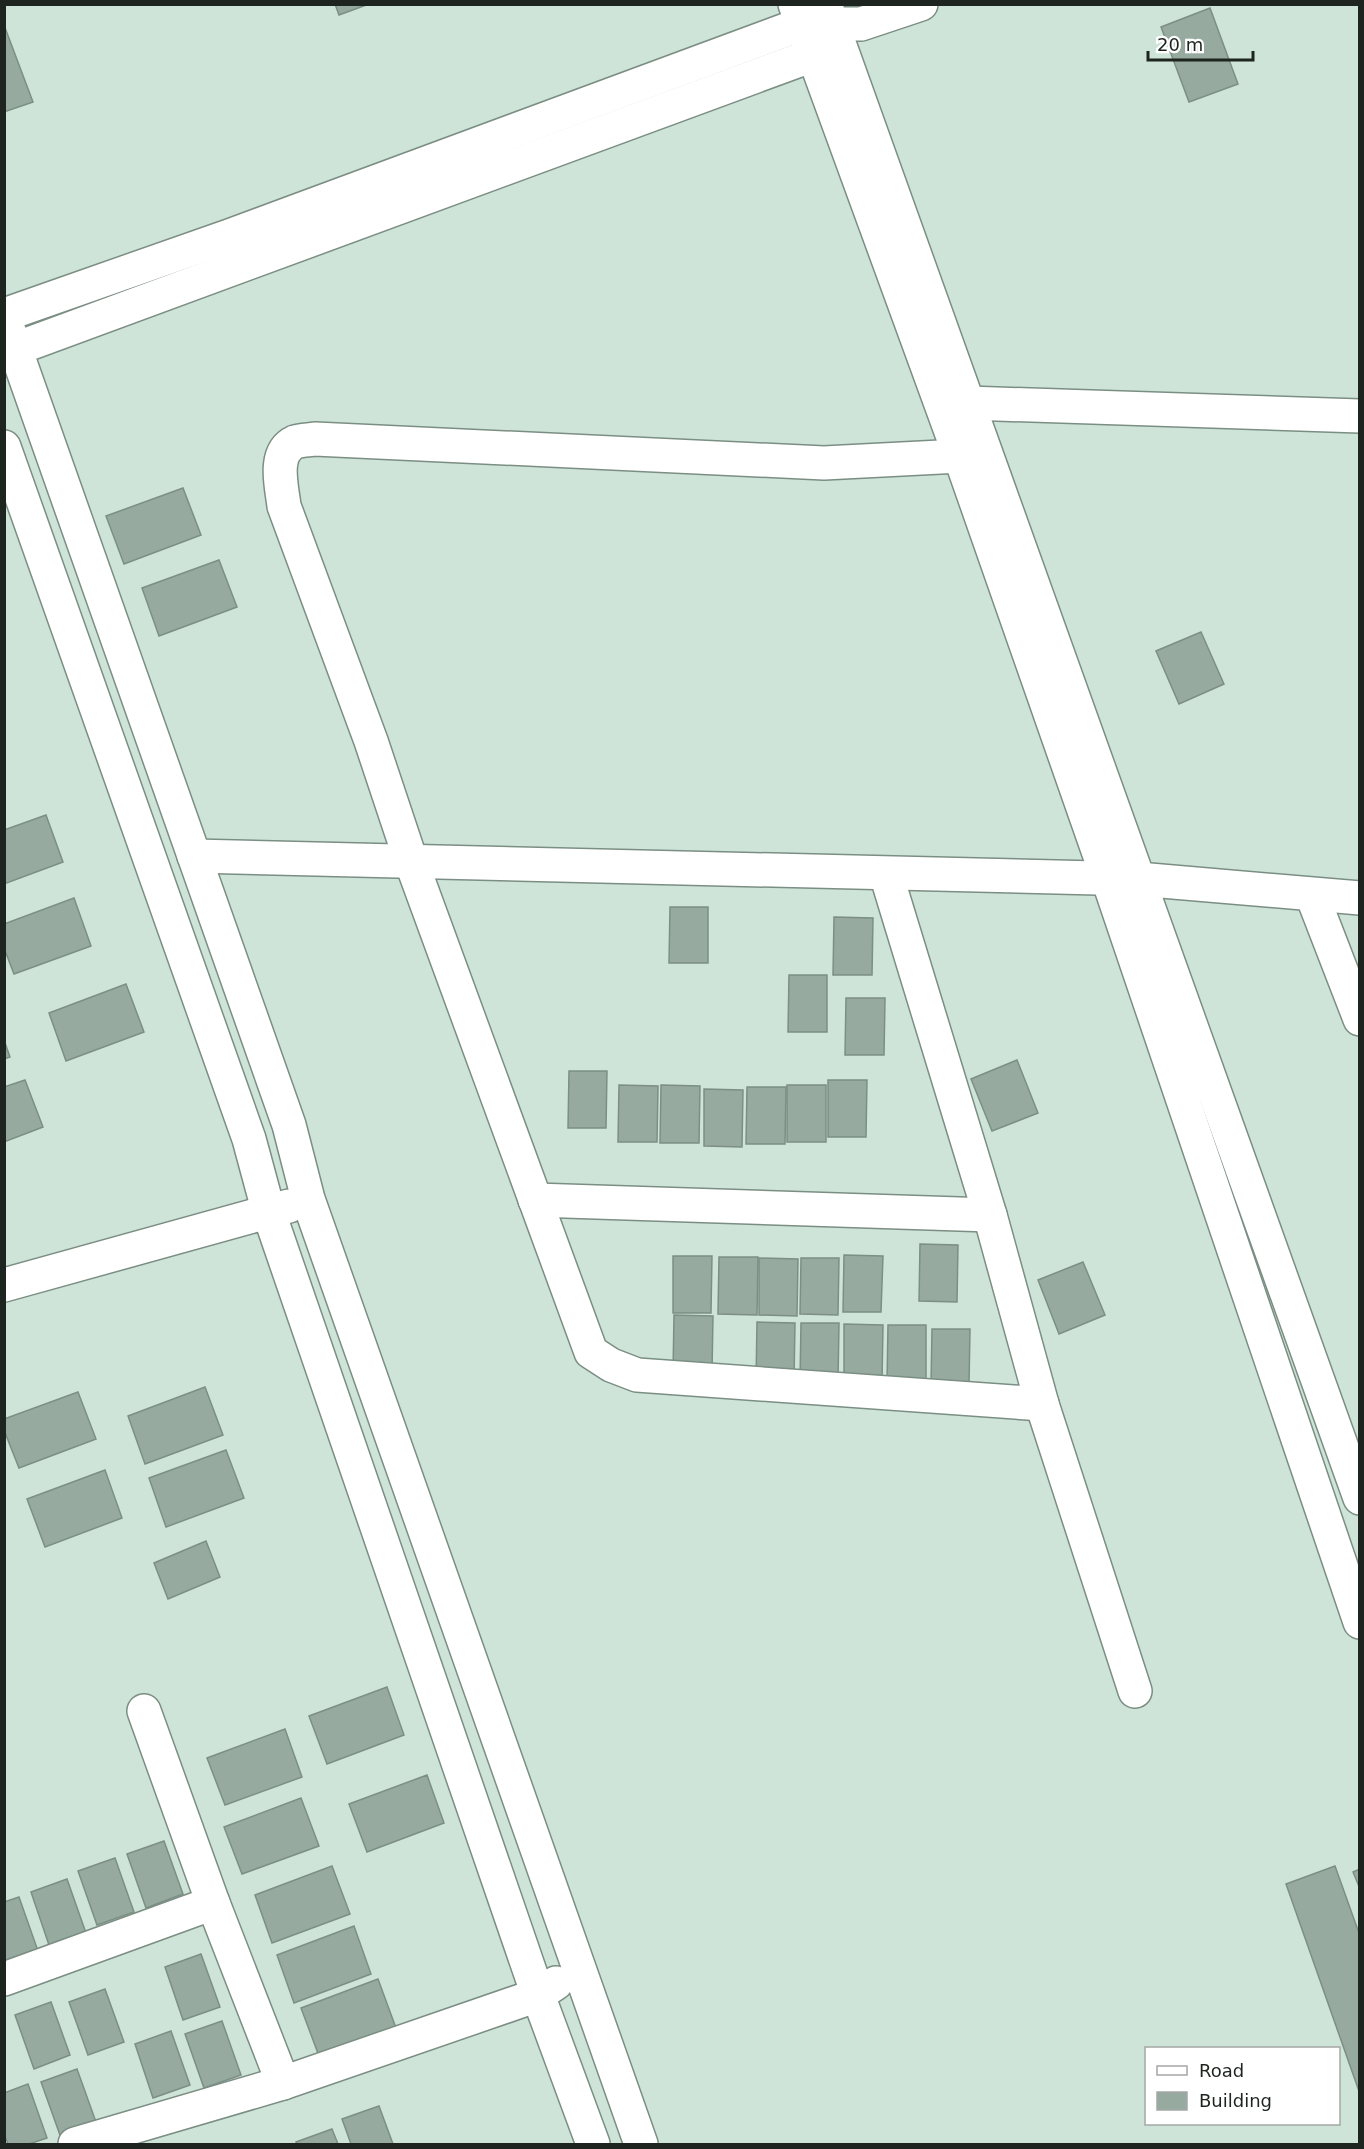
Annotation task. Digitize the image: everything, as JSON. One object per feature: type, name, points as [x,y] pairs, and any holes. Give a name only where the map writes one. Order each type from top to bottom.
[{"type":"street","points":[[641,2145],[308,1199],[289,1125],[194,856],[10,351],[4,316],[824,26],[921,4]]},
{"type":"street","points":[[10,351],[824,26]]},
{"type":"street","points":[[824,26],[968,403],[1123,879],[1359,1622]]},
{"type":"street","points":[[824,26],[960,456],[1359,1498]]},
{"type":"street","points":[[968,403],[1359,416]]},
{"type":"street","points":[[960,456],[824,463],[315,439],[294,443],[283,456],[279,471],[284,506],[591,1352],[611,1365],[637,1375],[1042,1404]]},
{"type":"street","points":[[4,447],[249,1139],[268,1213],[538,1995],[593,2145]]},
{"type":"street","points":[[194,856],[1123,879],[1359,898]]},
{"type":"street","points":[[886,874],[990,1215],[1042,1404],[1136,1691]]},
{"type":"street","points":[[1311,895],[1359,1019]]},
{"type":"street","points":[[4,1285],[268,1213],[308,1199]]},
{"type":"street","points":[[535,1200],[990,1215]]},
{"type":"street","points":[[144,1711],[213,1903],[283,2083]]},
{"type":"street","points":[[4,1979],[213,1903]]},
{"type":"street","points":[[75,2145],[283,2083],[538,1995],[579,1969]]},
{"type":"building","points":[[335,4],[369,4],[339,15]]},
{"type":"building","points":[[1210,8],[1238,84],[1189,102],[1161,27]]},
{"type":"building","points":[[4,25],[33,102],[4,112]]},
{"type":"building","points":[[183,488],[201,535],[124,564],[106,516]]},
{"type":"building","points":[[219,560],[237,607],[159,636],[142,588]]},
{"type":"building","points":[[1201,632],[1224,684],[1179,704],[1156,651]]},
{"type":"building","points":[[46,815],[63,862],[4,884],[4,830]]},
{"type":"building","points":[[74,898],[91,946],[14,974],[4,948],[4,924]]},
{"type":"building","points":[[670,907],[708,907],[708,963],[669,963]]},
{"type":"building","points":[[834,917],[873,918],[872,975],[833,975]]},
{"type":"building","points":[[789,975],[827,975],[827,1032],[788,1032]]},
{"type":"building","points":[[126,984],[144,1032],[66,1061],[49,1013]]},
{"type":"building","points":[[846,998],[885,998],[884,1055],[845,1055]]},
{"type":"building","points":[[4,1040],[10,1057],[4,1059]]},
{"type":"building","points":[[1017,1060],[1038,1113],[992,1131],[971,1079]]},
{"type":"building","points":[[569,1071],[607,1071],[606,1128],[568,1128]]},
{"type":"building","points":[[25,1080],[43,1127],[4,1142],[4,1087]]},
{"type":"building","points":[[828,1080],[867,1080],[866,1137],[828,1137]]},
{"type":"building","points":[[619,1085],[658,1086],[657,1142],[618,1142]]},
{"type":"building","points":[[661,1085],[700,1086],[699,1143],[660,1143]]},
{"type":"building","points":[[787,1085],[826,1085],[826,1142],[787,1142]]},
{"type":"building","points":[[747,1087],[786,1087],[785,1144],[746,1144]]},
{"type":"building","points":[[704,1089],[743,1090],[742,1147],[704,1146]]},
{"type":"building","points":[[920,1244],[958,1245],[957,1302],[919,1301]]},
{"type":"building","points":[[844,1255],[883,1256],[881,1312],[843,1312]]},
{"type":"building","points":[[673,1256],[712,1256],[711,1313],[673,1313]]},
{"type":"building","points":[[719,1257],[758,1257],[757,1315],[718,1314]]},
{"type":"building","points":[[759,1258],[798,1259],[797,1316],[759,1315]]},
{"type":"building","points":[[801,1258],[839,1258],[838,1315],[800,1314]]},
{"type":"building","points":[[1083,1262],[1105,1315],[1059,1334],[1038,1280]]},
{"type":"building","points":[[674,1315],[713,1316],[712,1373],[673,1372]]},
{"type":"building","points":[[757,1322],[795,1323],[794,1380],[756,1380]]},
{"type":"building","points":[[801,1323],[839,1323],[838,1381],[800,1380]]},
{"type":"building","points":[[844,1324],[883,1325],[882,1382],[844,1382]]},
{"type":"building","points":[[888,1325],[926,1325],[926,1382],[887,1382]]},
{"type":"building","points":[[932,1329],[970,1329],[969,1386],[931,1386]]},
{"type":"building","points":[[205,1387],[223,1435],[145,1464],[128,1416]]},
{"type":"building","points":[[78,1392],[96,1439],[19,1468],[4,1430],[4,1419]]},
{"type":"building","points":[[226,1450],[244,1498],[166,1527],[149,1478]]},
{"type":"building","points":[[105,1470],[122,1518],[45,1547],[27,1499]]},
{"type":"building","points":[[206,1541],[220,1577],[168,1599],[154,1563]]},
{"type":"building","points":[[387,1687],[404,1735],[327,1764],[309,1716]]},
{"type":"building","points":[[285,1729],[302,1777],[225,1805],[207,1758]]},
{"type":"building","points":[[427,1775],[444,1823],[367,1852],[349,1804]]},
{"type":"building","points":[[301,1798],[319,1846],[242,1874],[224,1827]]},
{"type":"building","points":[[164,1841],[183,1894],[146,1908],[127,1854]]},
{"type":"building","points":[[115,1858],[134,1912],[97,1925],[78,1871]]},
{"type":"building","points":[[332,1866],[350,1914],[272,1943],[255,1895]]},
{"type":"building","points":[[1335,1866],[1360,1936],[1360,2094],[1286,1884]]},
{"type":"building","points":[[1360,1869],[1360,1889],[1353,1872]]},
{"type":"building","points":[[67,1879],[86,1933],[49,1945],[31,1892]]},
{"type":"building","points":[[19,1897],[38,1951],[4,1963],[4,1902]]},
{"type":"building","points":[[354,1926],[371,1974],[294,2003],[277,1955]]},
{"type":"building","points":[[201,1954],[220,2007],[183,2020],[165,1967]]},
{"type":"building","points":[[378,1979],[396,2028],[319,2056],[301,2008]]},
{"type":"building","points":[[105,1989],[124,2042],[88,2055],[69,2002]]},
{"type":"building","points":[[51,2002],[70,2055],[34,2069],[15,2015]]},
{"type":"building","points":[[222,2021],[241,2075],[204,2088],[185,2034]]},
{"type":"building","points":[[171,2031],[190,2085],[153,2098],[135,2044]]},
{"type":"building","points":[[77,2069],[96,2122],[60,2135],[41,2082]]},
{"type":"building","points":[[28,2084],[47,2138],[29,2144],[8,2144],[4,2134],[4,2093]]},
{"type":"building","points":[[379,2106],[393,2144],[351,2144],[342,2119]]},
{"type":"building","points":[[332,2129],[338,2144],[297,2144],[296,2142]]}]
